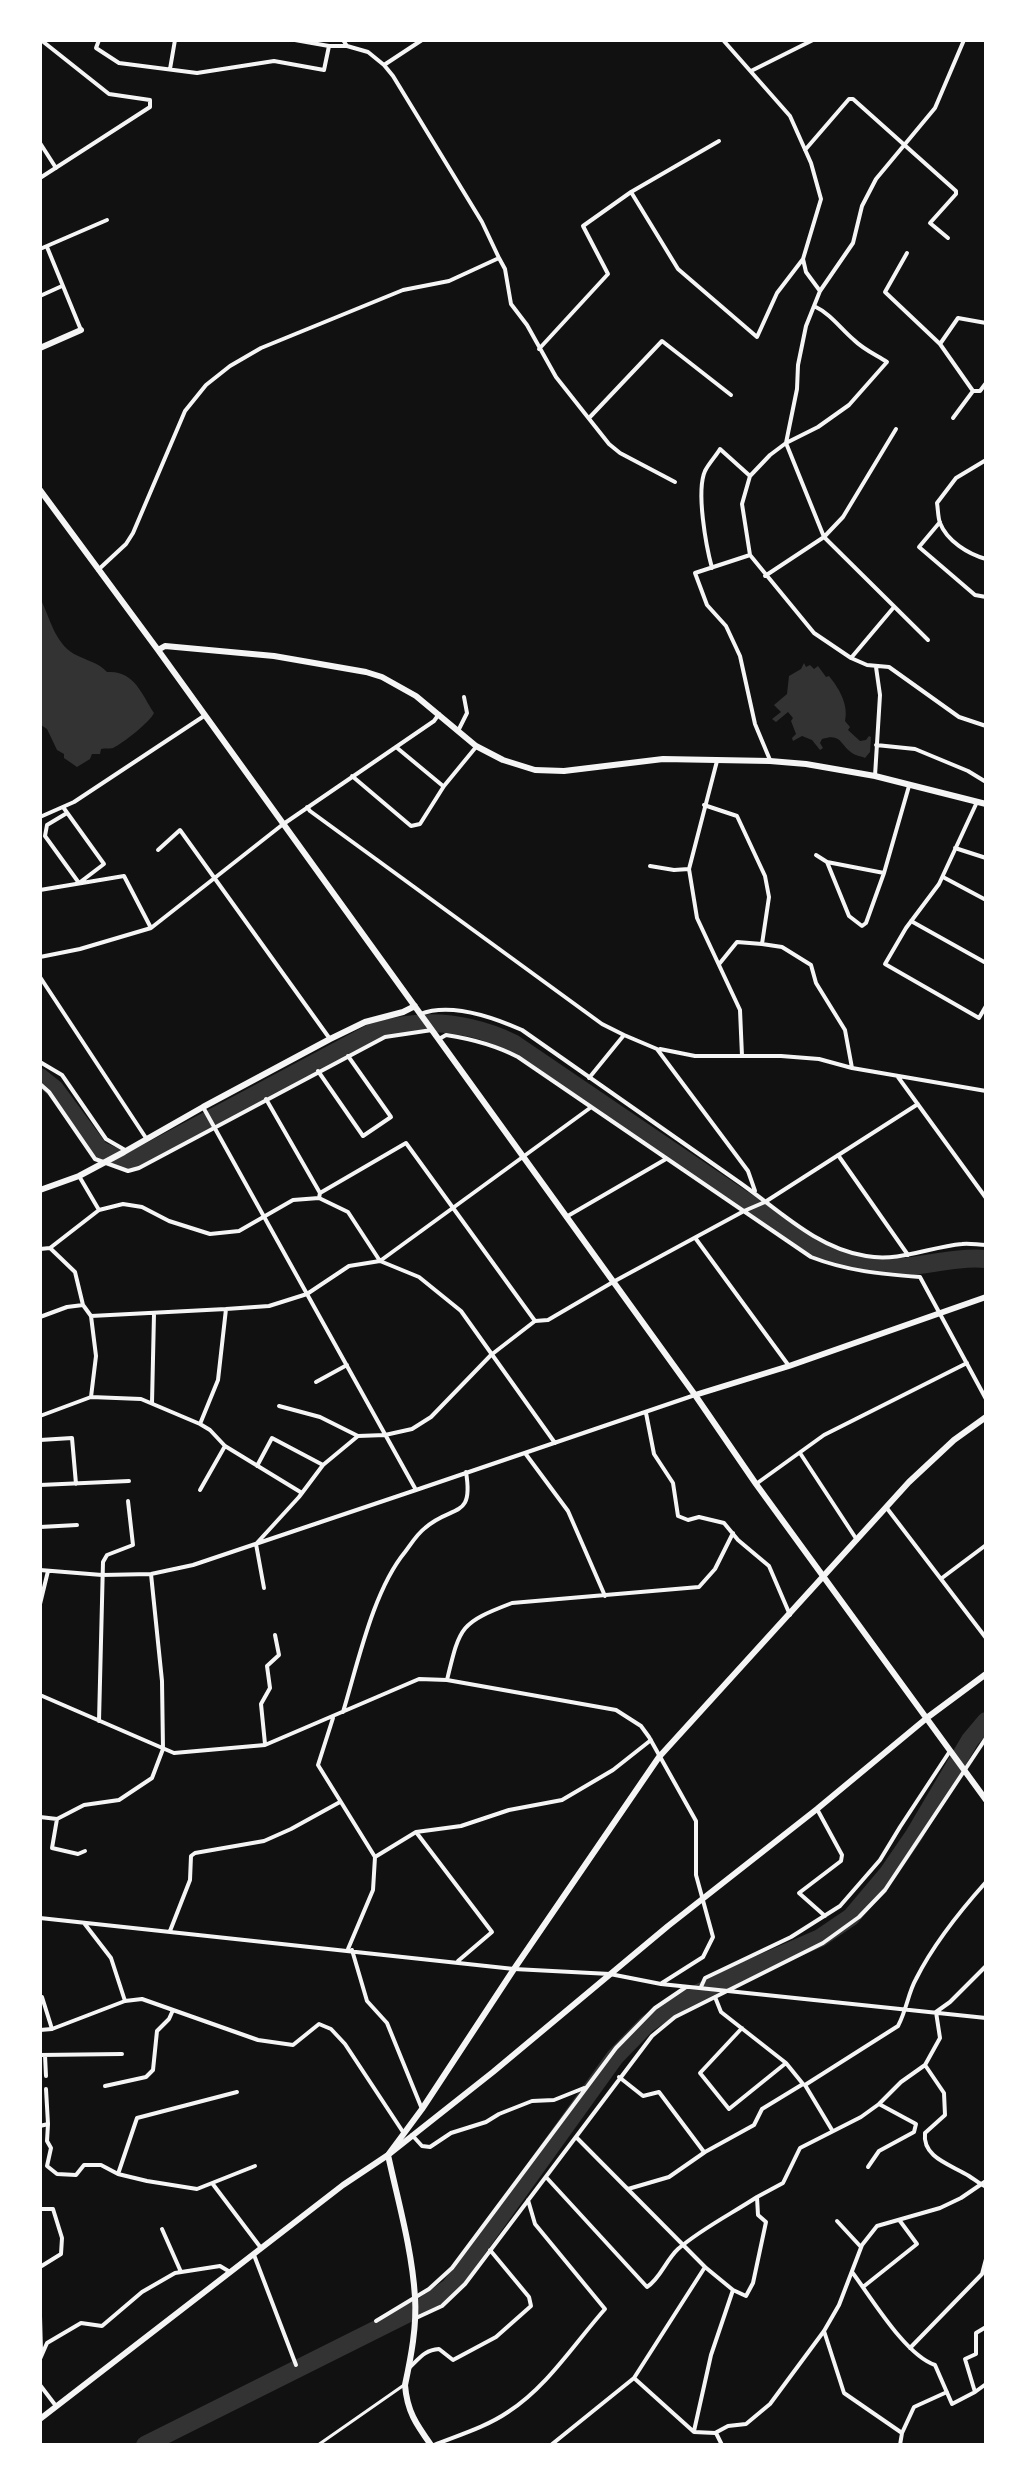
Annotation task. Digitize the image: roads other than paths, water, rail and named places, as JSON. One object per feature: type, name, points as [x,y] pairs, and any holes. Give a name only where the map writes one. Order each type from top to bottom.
[{"type":"street","points":[[40,178],[150,107],[150,100],[109,94],[41,40]]},
{"type":"street","points":[[99,40],[96,48],[119,63],[197,73],[274,61],[324,70],[329,46]]},
{"type":"street","points":[[170,70],[175,40]]},
{"type":"street","points":[[295,40],[347,46],[368,52],[384,65],[482,222],[505,269],[511,304],[527,325],[556,377],[609,444],[675,482]]},
{"type":"street","points":[[343,40],[347,46]]},
{"type":"street","points":[[384,65],[422,40]]},
{"type":"street","points":[[631,192],[678,269],[757,337],[777,293],[803,259],[821,199],[790,116],[723,40]]},
{"type":"street","points":[[750,71],[813,40]]},
{"type":"street","points":[[928,640],[824,537],[786,443],[806,326],[820,291],[853,243],[862,206],[876,179],[935,108],[964,40]]},
{"type":"street","points":[[805,150],[852,98],[956,191],[930,223],[948,238]]},
{"type":"street","points":[[539,349],[608,274],[583,226],[631,192],[719,141]]},
{"type":"street","points":[[40,143],[56,168]]},
{"type":"street","points":[[40,249],[107,220]]},
{"type":"street","points":[[40,348],[81,330],[47,247]]},
{"type":"street","points":[[907,253],[885,292],[940,344],[973,391]]},
{"type":"street","points":[[98,570],[126,544],[133,533],[185,411],[206,385],[230,366],[261,348],[403,290],[449,281],[499,258]]},
{"type":"street","points":[[803,259],[806,272],[820,291]]},
{"type":"street","points":[[40,296],[62,286]]},
{"type":"street","points":[[814,306],[829,313],[858,344],[887,362],[849,405],[818,427],[786,443],[750,476],[742,504],[750,555],[814,633],[851,658],[876,667],[889,667],[959,717],[986,726]]},
{"type":"street","points":[[940,344],[958,318],[986,323]]},
{"type":"street","points":[[590,417],[662,341],[731,395]]},
{"type":"street","points":[[973,391],[980,391],[986,383]]},
{"type":"street","points":[[953,418],[973,391]]},
{"type":"street","points":[[765,576],[824,537],[843,517],[896,429]]},
{"type":"street","points":[[712,568],[702,517],[704,473],[720,449],[750,476]]},
{"type":"street","points":[[986,460],[956,478],[937,503],[940,522],[955,542],[972,555],[986,559]]},
{"type":"street","points":[[40,490],[986,1800]]},
{"type":"street","points":[[940,522],[919,547],[975,595],[986,597]]},
{"type":"street","points":[[750,555],[695,573],[707,605],[726,626],[740,656],[755,724],[770,761]]},
{"type":"street","points":[[851,658],[894,607]]},
{"type":"street","points":[[158,650],[165,646],[274,656],[366,672],[403,687],[476,746],[503,760],[535,770],[564,771],[663,759],[770,761],[875,776],[986,804]]},
{"type":"street","points":[[875,776],[880,695],[876,667]]},
{"type":"street","points":[[458,731],[467,713],[464,697]]},
{"type":"street","points":[[40,957],[151,928],[282,825],[434,721],[439,714]]},
{"type":"street","points":[[40,817],[63,807],[205,715]]},
{"type":"street","points":[[876,745],[915,749],[986,782]]},
{"type":"street","points":[[352,776],[411,826],[420,824],[444,786],[476,746]]},
{"type":"street","points":[[396,747],[444,786]]},
{"type":"street","points":[[718,759],[689,869],[697,918],[740,1010],[742,1056]]},
{"type":"street","points":[[827,862],[849,916],[862,926],[866,923],[884,873],[909,786]]},
{"type":"street","points":[[977,802],[942,876],[885,964],[979,1018],[986,1006]]},
{"type":"street","points":[[704,805],[737,816],[765,876],[769,897],[762,944]]},
{"type":"street","points":[[63,807],[104,864],[79,883]]},
{"type":"street","points":[[307,807],[602,1024],[657,1049],[695,1056],[819,1059],[852,1068],[986,1091]]},
{"type":"street","points":[[67,813],[47,825],[45,836],[79,883]]},
{"type":"street","points":[[158,850],[180,830],[330,1039]]},
{"type":"street","points":[[955,848],[986,858]]},
{"type":"street","points":[[816,855],[827,862],[884,873]]},
{"type":"street","points":[[650,866],[689,869]]},
{"type":"street","points":[[40,890],[124,876],[151,928]]},
{"type":"street","points":[[942,876],[986,900]]},
{"type":"street","points":[[911,921],[986,963]]},
{"type":"street","points":[[720,963],[737,942],[782,947],[811,965],[816,983],[845,1030],[852,1068]]},
{"type":"street","points":[[40,977],[147,1140]]},
{"type":"street","points":[[40,1190],[79,1176],[126,1152],[330,1039],[365,1022],[415,1006]]},
{"type":"street","points":[[420,1014],[442,1010],[503,1021],[522,1030],[811,1236],[838,1249],[889,1258],[962,1244],[986,1245]]},
{"type":"street","points":[[40,1084],[49,1092],[95,1159],[128,1171],[139,1168],[385,1037],[432,1030]]},
{"type":"street","points":[[439,1039],[446,1035],[503,1049],[747,1210],[811,1257],[865,1273],[920,1277],[986,1399]]},
{"type":"street","points":[[589,1078],[624,1035]]},
{"type":"street","points":[[657,1049],[748,1171],[756,1194]]},
{"type":"street","points":[[318,1071],[363,1136],[391,1117],[348,1056]]},
{"type":"street","points":[[40,1062],[62,1075],[106,1139],[126,1152]]},
{"type":"street","points":[[897,1076],[986,1198]]},
{"type":"street","points":[[266,1099],[320,1195],[348,1212],[380,1261],[419,1277],[461,1311],[555,1443]]},
{"type":"street","points":[[279,1406],[320,1417],[358,1436],[385,1435],[412,1429],[431,1417],[491,1355],[535,1321],[548,1320],[766,1201],[918,1104]]},
{"type":"street","points":[[91,1316],[269,1306],[307,1294],[349,1266],[380,1261],[590,1108]]},
{"type":"street","points":[[204,1110],[416,1490]]},
{"type":"street","points":[[40,1249],[50,1248],[99,1210],[123,1204],[142,1207],[169,1221],[210,1234],[239,1231],[293,1200],[320,1195],[406,1143],[535,1321]]},
{"type":"street","points":[[838,1155],[909,1256]]},
{"type":"street","points":[[566,1217],[666,1159]]},
{"type":"street","points":[[79,1176],[99,1210]]},
{"type":"street","points":[[696,1239],[789,1366]]},
{"type":"street","points":[[50,1248],[75,1272],[83,1305],[91,1316],[96,1356],[91,1397]]},
{"type":"street","points":[[40,1570],[102,1575],[151,1574],[193,1565],[986,1297]]},
{"type":"street","points":[[40,1317],[83,1305]]},
{"type":"street","points":[[200,1424],[218,1380],[226,1309]]},
{"type":"street","points":[[152,1403],[154,1313]]},
{"type":"street","points":[[756,1484],[824,1435],[967,1363]]},
{"type":"street","points":[[316,1382],[347,1365]]},
{"type":"street","points":[[40,1416],[91,1397],[141,1399],[200,1424],[225,1446],[302,1493]]},
{"type":"street","points":[[646,1413],[654,1454],[673,1483],[678,1516],[688,1520],[699,1517],[724,1523],[769,1566],[790,1615]]},
{"type":"street","points":[[528,2200],[535,2224],[605,2309],[541,2385],[508,2412],[474,2430],[432,2445],[412,2417],[405,2385],[415,2300],[388,2155],[659,1757],[929,1462],[986,1417]]},
{"type":"street","points":[[256,1544],[323,1465],[358,1436]]},
{"type":"street","points":[[40,1440],[72,1438],[76,1484]]},
{"type":"street","points":[[257,1466],[272,1438],[323,1465]]},
{"type":"street","points":[[200,1490],[225,1446]]},
{"type":"street","points":[[525,1453],[568,1511],[605,1597]]},
{"type":"street","points":[[800,1453],[857,1540]]},
{"type":"street","points":[[343,1712],[373,1617],[395,1565],[425,1528],[464,1506],[469,1493],[466,1472]]},
{"type":"street","points":[[40,1485],[129,1481]]},
{"type":"street","points":[[99,1721],[103,1562],[107,1555],[133,1545],[128,1501]]},
{"type":"street","points":[[886,1507],[986,1638]]},
{"type":"street","points":[[40,1527],[77,1525]]},
{"type":"street","points":[[447,1680],[457,1638],[471,1620],[512,1603],[699,1587],[715,1569],[733,1533]]},
{"type":"street","points":[[256,1544],[264,1588]]},
{"type":"street","points":[[942,1578],[986,1545]]},
{"type":"street","points":[[40,1604],[48,1571]]},
{"type":"street","points":[[40,1817],[57,1819],[84,1805],[119,1800],[152,1778],[163,1749],[162,1681],[151,1574]]},
{"type":"street","points":[[265,1745],[261,1704],[270,1688],[267,1666],[279,1655],[275,1635]]},
{"type":"street","points":[[40,2419],[343,2185],[388,2155],[928,1717],[986,1674]]},
{"type":"street","points":[[40,1695],[174,1753],[265,1745],[419,1679],[447,1680],[616,1710],[641,1726],[696,1821],[696,1875],[713,1937],[703,1957],[661,1984]]},
{"type":"street","points":[[333,1717],[318,1765],[375,1857],[373,1890],[350,1950],[367,2001],[387,2023],[422,2109]]},
{"type":"street","points":[[415,2316],[442,2306],[465,2284],[652,2036],[675,2017],[823,1943],[859,1917],[885,1890],[986,1738]]},
{"type":"street","points":[[375,1857],[416,1832],[461,1826],[509,1810],[562,1800],[613,1770],[651,1740]]},
{"type":"street","points":[[703,1987],[705,1978],[791,1937],[840,1906],[880,1860],[950,1748]]},
{"type":"street","points":[[170,1931],[190,1880],[191,1856],[264,1841],[340,1802]]},
{"type":"street","points":[[817,1809],[842,1855],[841,1861],[799,1893],[825,1916]]},
{"type":"street","points":[[57,1819],[52,1848],[78,1854],[85,1851]]},
{"type":"street","points":[[416,1832],[492,1932],[458,1961]]},
{"type":"street","points":[[628,2189],[669,2177],[705,2152],[754,2125],[762,2109],[898,2026],[920,1971],[957,1915],[986,1882]]},
{"type":"street","points":[[40,1918],[514,1969],[610,1974],[661,1984],[986,2018]]},
{"type":"street","points":[[84,1922],[111,1958],[125,2001]]},
{"type":"street","points":[[936,2012],[986,1966]]},
{"type":"street","points":[[376,2321],[415,2300],[452,2268],[616,2048],[655,2008],[688,1986]]},
{"type":"street","points":[[40,1997],[52,2029]]},
{"type":"street","points":[[715,1997],[721,2012],[786,2063],[804,2084],[832,2130]]},
{"type":"street","points":[[40,2030],[52,2029],[125,2001],[142,1999],[258,2040],[293,2045],[319,2024],[331,2029],[345,2044],[404,2133]]},
{"type":"street","points":[[105,2086],[146,2077],[153,2070],[157,2031],[173,2010]]},
{"type":"street","points":[[546,2176],[647,2287],[668,2258],[683,2246],[783,2183],[800,2148],[861,2117],[925,2065],[940,2038],[936,2012]]},
{"type":"street","points":[[742,2028],[700,2073],[729,2109],[786,2063]]},
{"type":"street","points":[[46,2076],[42,2055],[122,2054]]},
{"type":"street","points":[[925,2065],[944,2093],[945,2115],[925,2133],[924,2142],[928,2150],[984,2184]]},
{"type":"street","points":[[619,2077],[643,2096],[659,2092],[705,2152]]},
{"type":"street","points":[[412,2135],[422,2146],[430,2147],[451,2133],[486,2122],[532,2101],[554,2100],[588,2087]]},
{"type":"street","points":[[46,2089],[47,2141],[51,2148],[47,2166],[57,2174],[76,2175],[84,2165],[101,2165],[118,2174],[197,2189],[255,2166]]},
{"type":"street","points":[[118,2174],[137,2118],[237,2092]]},
{"type":"street","points":[[868,2167],[879,2151],[914,2132],[916,2124],[879,2104]]},
{"type":"street","points":[[40,2126],[48,2124]]},
{"type":"street","points":[[576,2137],[705,2267],[733,2290],[746,2296],[753,2283],[766,2222],[758,2215],[757,2197]]},
{"type":"street","points":[[211,2183],[261,2248]]},
{"type":"street","points":[[634,2378],[694,2432],[715,2433],[728,2426],[746,2424],[770,2404],[824,2331],[839,2305],[861,2247],[877,2226],[940,2208],[984,2184]]},
{"type":"street","points":[[40,2209],[53,2209],[62,2238],[61,2254],[40,2267]]},
{"type":"street","points":[[837,2221],[861,2247]]},
{"type":"street","points":[[863,2287],[917,2244],[900,2221]]},
{"type":"street","points":[[162,2229],[181,2272]]},
{"type":"street","points":[[408,2368],[432,2349],[439,2349],[453,2360],[460,2357],[496,2337],[531,2306],[529,2297],[490,2250]]},
{"type":"street","points":[[254,2254],[296,2365]]},
{"type":"street","points":[[910,2348],[982,2274],[986,2259]]},
{"type":"street","points":[[40,2355],[47,2343],[81,2323],[102,2326],[142,2292],[175,2273],[220,2266],[230,2272]]},
{"type":"street","points":[[551,2445],[634,2378],[705,2267]]},
{"type":"street","points":[[851,2270],[910,2348],[924,2362],[935,2365],[952,2404],[986,2384]]},
{"type":"street","points":[[694,2432],[711,2355],[733,2290]]},
{"type":"street","points":[[40,2316],[40,2355]]},
{"type":"street","points":[[975,2392],[965,2359],[976,2354],[976,2333],[986,2327]]},
{"type":"street","points":[[824,2331],[844,2393],[902,2433]]},
{"type":"street","points":[[40,2385],[56,2406]]},
{"type":"street","points":[[318,2445],[405,2385]]},
{"type":"street","points":[[900,2445],[914,2407],[947,2392]]},
{"type":"street","points":[[715,2433],[722,2445]]},
{"type":"waterway","points":[[40,1077],[55,1089],[100,1150],[128,1163],[371,1033],[425,1023],[461,1026],[513,1043],[822,1251],[847,1260],[886,1267],[986,1259]]},
{"type":"waterway","points":[[145,2445],[423,2306],[450,2287],[615,2057],[647,2024],[682,2001],[820,1938],[851,1917],[888,1873],[970,1740],[986,1721]]}]
